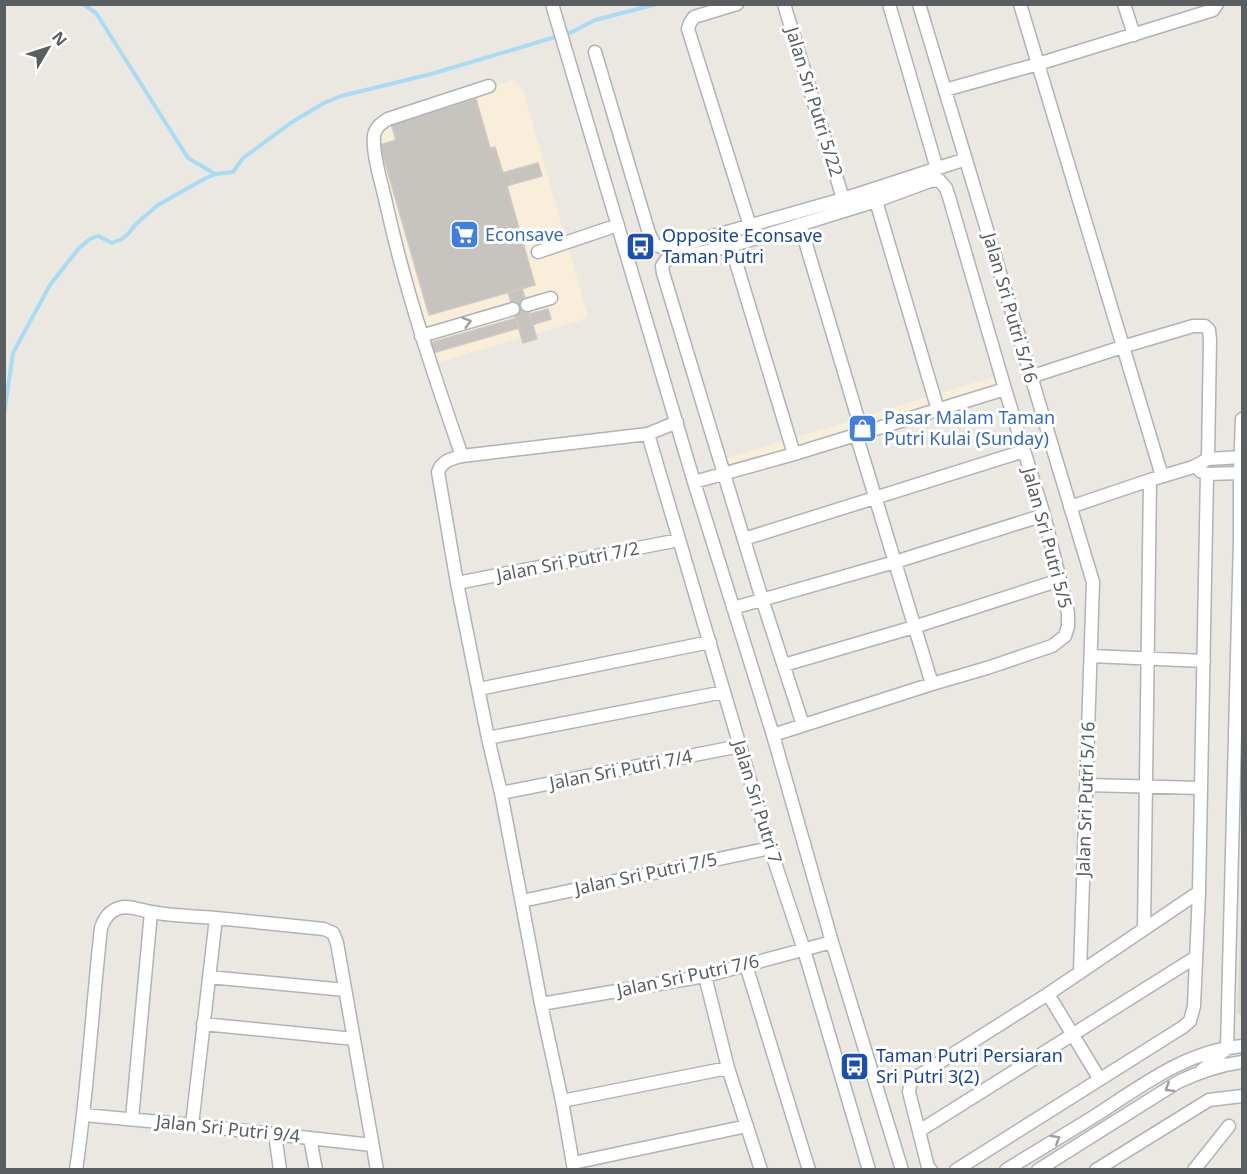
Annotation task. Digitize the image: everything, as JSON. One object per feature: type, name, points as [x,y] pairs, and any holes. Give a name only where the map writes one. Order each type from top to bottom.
[{"type":"street","points":[[736,4],[694,17],[688,29],[750,226]]},
{"type":"street","name":"Jalan Sri Putri 5/22","points":[[784,4],[843,199]]},
{"type":"street","name":"Jalan Sri Putri 5/5","points":[[773,735],[1052,646],[1065,636],[1068,626],[1068,613],[1044,514],[949,197],[938,175],[889,4]]},
{"type":"street","name":"Jalan Sri Putri 5/16","points":[[919,4],[1093,582],[1080,972]]},
{"type":"street","points":[[1020,4],[1122,346],[1156,478],[1148,658],[1144,929]]},
{"type":"street","points":[[1124,4],[1134,35]]},
{"type":"street","points":[[945,90],[1134,35],[1213,10],[1217,4]]},
{"type":"street","points":[[554,9],[902,1170]]},
{"type":"street","points":[[595,52],[648,230],[654,244],[661,248],[671,248],[843,199],[938,175]]},
{"type":"street","points":[[462,456],[421,336],[394,240],[378,170],[375,132],[379,125],[388,119],[489,86]]},
{"type":"street","points":[[803,725],[762,599],[662,266],[666,260],[731,246],[876,201],[930,181],[966,159]]},
{"type":"street","points":[[876,201],[938,410]]},
{"type":"street","points":[[800,224],[875,497],[932,684]]},
{"type":"street","points":[[538,252],[618,225]]},
{"type":"street","points":[[731,246],[794,454]]},
{"type":"street","points":[[527,305],[551,298]]},
{"type":"street","points":[[421,336],[513,309]]},
{"type":"street","points":[[1030,377],[1122,346],[1200,325],[1207,327],[1210,340],[1208,459]]},
{"type":"street","points":[[694,482],[794,454],[1005,389]]},
{"type":"street","points":[[1200,1072],[1227,1048],[1238,806],[1242,419]]},
{"type":"street","points":[[677,422],[648,434],[462,456],[447,460],[438,472],[457,584],[501,793],[574,1166],[747,1126]]},
{"type":"street","name":"Jalan Sri Putri 7","points":[[648,434],[770,848],[804,950],[869,1170]]},
{"type":"street","points":[[744,539],[1024,451]]},
{"type":"street","points":[[1070,507],[1193,467],[1208,459],[1241,457]]},
{"type":"street","points":[[1193,467],[1207,474],[1241,474]]},
{"type":"street","points":[[956,1170],[1190,1021],[1194,1006],[1199,892],[1207,474]]},
{"type":"street","points":[[734,608],[895,562],[1044,514]]},
{"type":"street","name":"Jalan Sri Putri 7/2","points":[[457,584],[679,540]]},
{"type":"street","points":[[783,665],[914,627],[1060,580]]},
{"type":"street","points":[[479,688],[710,642]]},
{"type":"street","points":[[1091,656],[1204,661]]},
{"type":"street","points":[[488,738],[724,692]]},
{"type":"street","name":"Jalan Sri Putri 7/4","points":[[501,793],[741,746]]},
{"type":"street","points":[[1087,785],[1201,788]]},
{"type":"street","name":"Jalan Sri Putri 7/5","points":[[522,901],[770,848]]},
{"type":"street","points":[[930,1168],[909,1092],[915,1077],[1048,994],[1199,892]]},
{"type":"street","points":[[76,1170],[84,1115],[97,964],[104,920],[117,908],[126,907],[151,912],[324,929],[333,933],[337,943],[376,1170]]},
{"type":"street","points":[[132,1119],[151,912]]},
{"type":"street","points":[[192,1125],[216,918]]},
{"type":"street","name":"Jalan Sri Putri 7/6","points":[[541,1004],[705,976],[832,942]]},
{"type":"street","points":[[919,1131],[1196,957]]},
{"type":"street","points":[[746,966],[808,1170]]},
{"type":"street","points":[[705,976],[728,1068],[761,1170]]},
{"type":"street","points":[[209,977],[345,990]]},
{"type":"street","points":[[1048,994],[1100,1078]]},
{"type":"street","points":[[203,1024],[354,1039]]},
{"type":"street","points":[[1006,1170],[1170,1068],[1202,1054],[1242,1046]]},
{"type":"street","points":[[1038,1170],[1178,1083],[1200,1072],[1242,1062]]},
{"type":"street","points":[[562,1101],[728,1068]]},
{"type":"street","points":[[1096,1170],[1209,1100],[1242,1096]]},
{"type":"street","name":"Jalan Sri Putri 9/4","points":[[84,1115],[372,1145]]},
{"type":"street","points":[[1196,1169],[1229,1126]]},
{"type":"street","points":[[275,1134],[280,1170]]},
{"type":"street","points":[[310,1138],[316,1170]]},
{"type":"shaded area","points":[[513,80],[523,90],[587,313],[586,318],[433,364],[410,288],[377,142],[381,127],[390,121]]},
{"type":"shaded area","name":"Pasar Malam Taman Putri Kulai (Sunday)","points":[[1006,373],[1012,393],[718,485],[711,463]]},
{"type":"shaded area","points":[[1242,897],[1242,1017],[1237,1012]]},
{"type":"building","name":"Econsave","points":[[476,99],[490,148],[495,147],[503,173],[509,171],[513,184],[507,186],[535,285],[429,315],[380,145],[396,140],[391,124]]},
{"type":"building","points":[[538,163],[542,176],[513,184],[509,171]]},
{"type":"building","points":[[522,288],[537,339],[523,343],[508,292]]},
{"type":"building","points":[[548,309],[551,319],[532,325],[529,314]]},
{"type":"building","points":[[516,318],[519,328],[429,354],[426,344]]},
{"type":"waterway","points":[[83,4],[96,13],[188,158],[215,174]]},
{"type":"waterway","points":[[4,414],[13,353],[50,285],[79,248],[90,239],[98,236],[112,243],[122,239],[158,205],[206,178],[233,172],[243,158],[292,122],[324,103],[341,96],[431,74],[572,32],[595,20],[657,4]]},
{"type":"place","name":"Econsave","points":[[464,235]]},
{"type":"place","name":"Opposite Econsave Taman Putri","points":[[641,246]]},
{"type":"place","name":"Pasar Malam Taman Putri Kulai (Sunday)","points":[[863,428]]},
{"type":"place","name":"Taman Putri Persiaran Sri Putri 3(2)","points":[[855,1066]]}]
